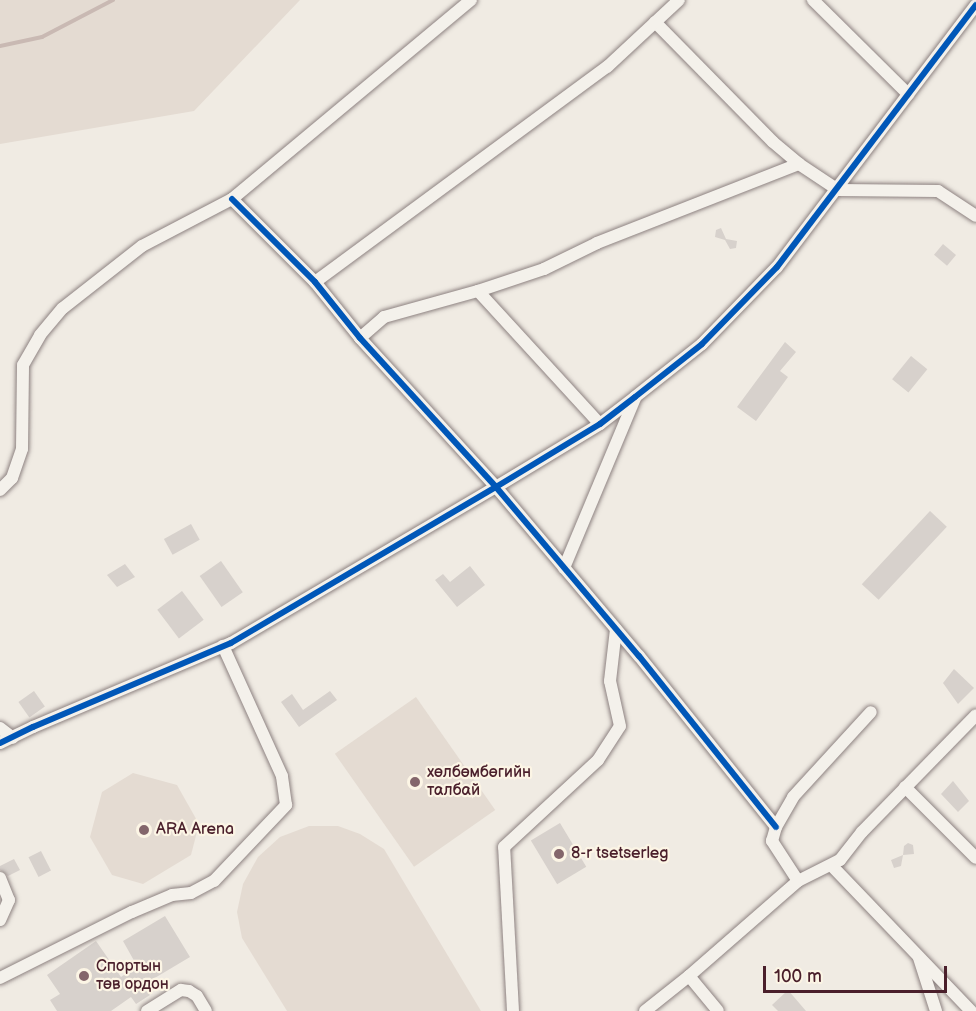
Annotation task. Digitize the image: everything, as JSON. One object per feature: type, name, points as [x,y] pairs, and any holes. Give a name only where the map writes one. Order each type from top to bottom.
[{"type":"street","points":[[0,490],[12,478],[22,449],[23,365],[40,335],[63,308],[142,246],[232,199],[471,0]]},
{"type":"street","points":[[315,282],[607,67],[679,0]]},
{"type":"street","points":[[813,0],[908,94]]},
{"type":"street","points":[[0,743],[223,646],[496,487],[600,424],[636,397],[702,344],[777,267],[838,190],[976,5]]},
{"type":"street","points":[[655,22],[773,142],[799,164],[838,190],[938,191],[976,216]]},
{"type":"street","points":[[360,338],[384,316],[478,291],[544,269],[597,243],[799,164]]},
{"type":"street","points":[[232,199],[315,282],[360,338],[496,487],[616,629],[776,827]]},
{"type":"street","points":[[478,291],[600,424]]},
{"type":"street","points":[[564,568],[636,397]]},
{"type":"street","points":[[513,1011],[504,847],[598,760],[620,726],[610,681],[616,629]]},
{"type":"street","points":[[0,978],[132,912],[172,895],[191,893],[214,881],[286,805],[282,776],[223,646]]},
{"type":"street","points":[[798,881],[772,841],[776,827],[793,797],[871,712]]},
{"type":"street","points":[[645,1011],[689,976],[798,881],[832,866],[905,787],[976,716]]},
{"type":"street","points":[[0,728],[13,738]]},
{"type":"street","points":[[0,748],[13,738]]},
{"type":"street","points":[[905,787],[976,858]]},
{"type":"street","points":[[832,866],[971,1011]]},
{"type":"street","points":[[0,878],[9,900],[0,920]]},
{"type":"street","points":[[917,954],[936,1011]]},
{"type":"street","points":[[689,976],[718,1011]]},
{"type":"street","points":[[147,1011],[181,990],[189,990],[197,996],[206,1011]]},
{"type":"shaded area","points":[[0,0],[300,0],[194,111],[0,144]]},
{"type":"shaded area","name":"хөлбөмбөгийн талбай","points":[[416,697],[495,810],[414,867],[335,754]]},
{"type":"shaded area","name":"ARA Arena","points":[[133,773],[177,785],[199,824],[191,855],[143,884],[112,875],[90,837],[102,792]]},
{"type":"shaded area","points":[[309,826],[338,826],[360,834],[384,849],[481,1011],[287,1011],[242,938],[237,912],[243,884],[258,857],[280,837]]},
{"type":"building","points":[[721,228],[726,239],[737,241],[736,248],[730,249],[725,240],[715,237],[716,230]]},
{"type":"building","points":[[943,244],[956,255],[947,266],[934,255]]},
{"type":"building","points":[[785,342],[796,352],[780,371],[788,377],[756,421],[737,407]]},
{"type":"building","points":[[911,356],[927,369],[908,393],[892,379]]},
{"type":"building","points":[[930,511],[947,527],[879,600],[862,584]]},
{"type":"building","points":[[191,524],[200,540],[173,555],[164,539]]},
{"type":"building","points":[[221,561],[243,592],[221,607],[200,576]]},
{"type":"building","points":[[125,564],[135,577],[117,587],[107,575]]},
{"type":"building","points":[[470,566],[485,585],[457,607],[435,580],[443,574],[450,582]]},
{"type":"building","points":[[182,591],[204,620],[179,638],[157,610]]},
{"type":"building","points":[[954,669],[974,688],[958,704],[943,683]]},
{"type":"building","points":[[34,691],[45,707],[29,717],[18,702]]},
{"type":"building","points":[[330,691],[337,700],[299,727],[281,702],[292,694],[303,710]]},
{"type":"building","points":[[953,781],[969,801],[958,812],[941,794]]},
{"type":"building","name":"8-r tsetserleg","points":[[560,823],[586,867],[557,884],[531,841]]},
{"type":"building","points":[[908,843],[913,845],[914,854],[903,855],[904,846]]},
{"type":"building","points":[[41,851],[51,871],[39,877],[29,857]]},
{"type":"building","points":[[903,855],[901,866],[894,868],[891,860]]},
{"type":"building","points":[[14,859],[20,870],[8,876],[0,870],[0,866]]},
{"type":"building","name":"Спортын төв ордон","points":[[165,916],[190,957],[143,985],[150,995],[136,1004],[131,997],[111,1011],[57,1011],[50,1000],[60,994],[47,975],[96,941],[121,977],[137,966],[123,941]]},
{"type":"building","points":[[788,990],[806,1011],[778,1011],[772,1005]]},
{"type":"waterway","points":[[0,46],[42,37],[113,0]]},
{"type":"cycle path","points":[[0,743],[231,643],[600,424],[702,344],[777,267],[976,5]]},
{"type":"cycle path","points":[[232,199],[315,282],[360,338],[496,487],[639,656],[776,827]]},
{"type":"place","name":"хөлбөмбөгийн талбай","points":[[415,782]]},
{"type":"place","name":"ARA Arena","points":[[144,830]]},
{"type":"place","name":"8-r tsetserleg","points":[[559,854]]},
{"type":"place","name":"Спортын төв ордон","points":[[84,976]]}]
